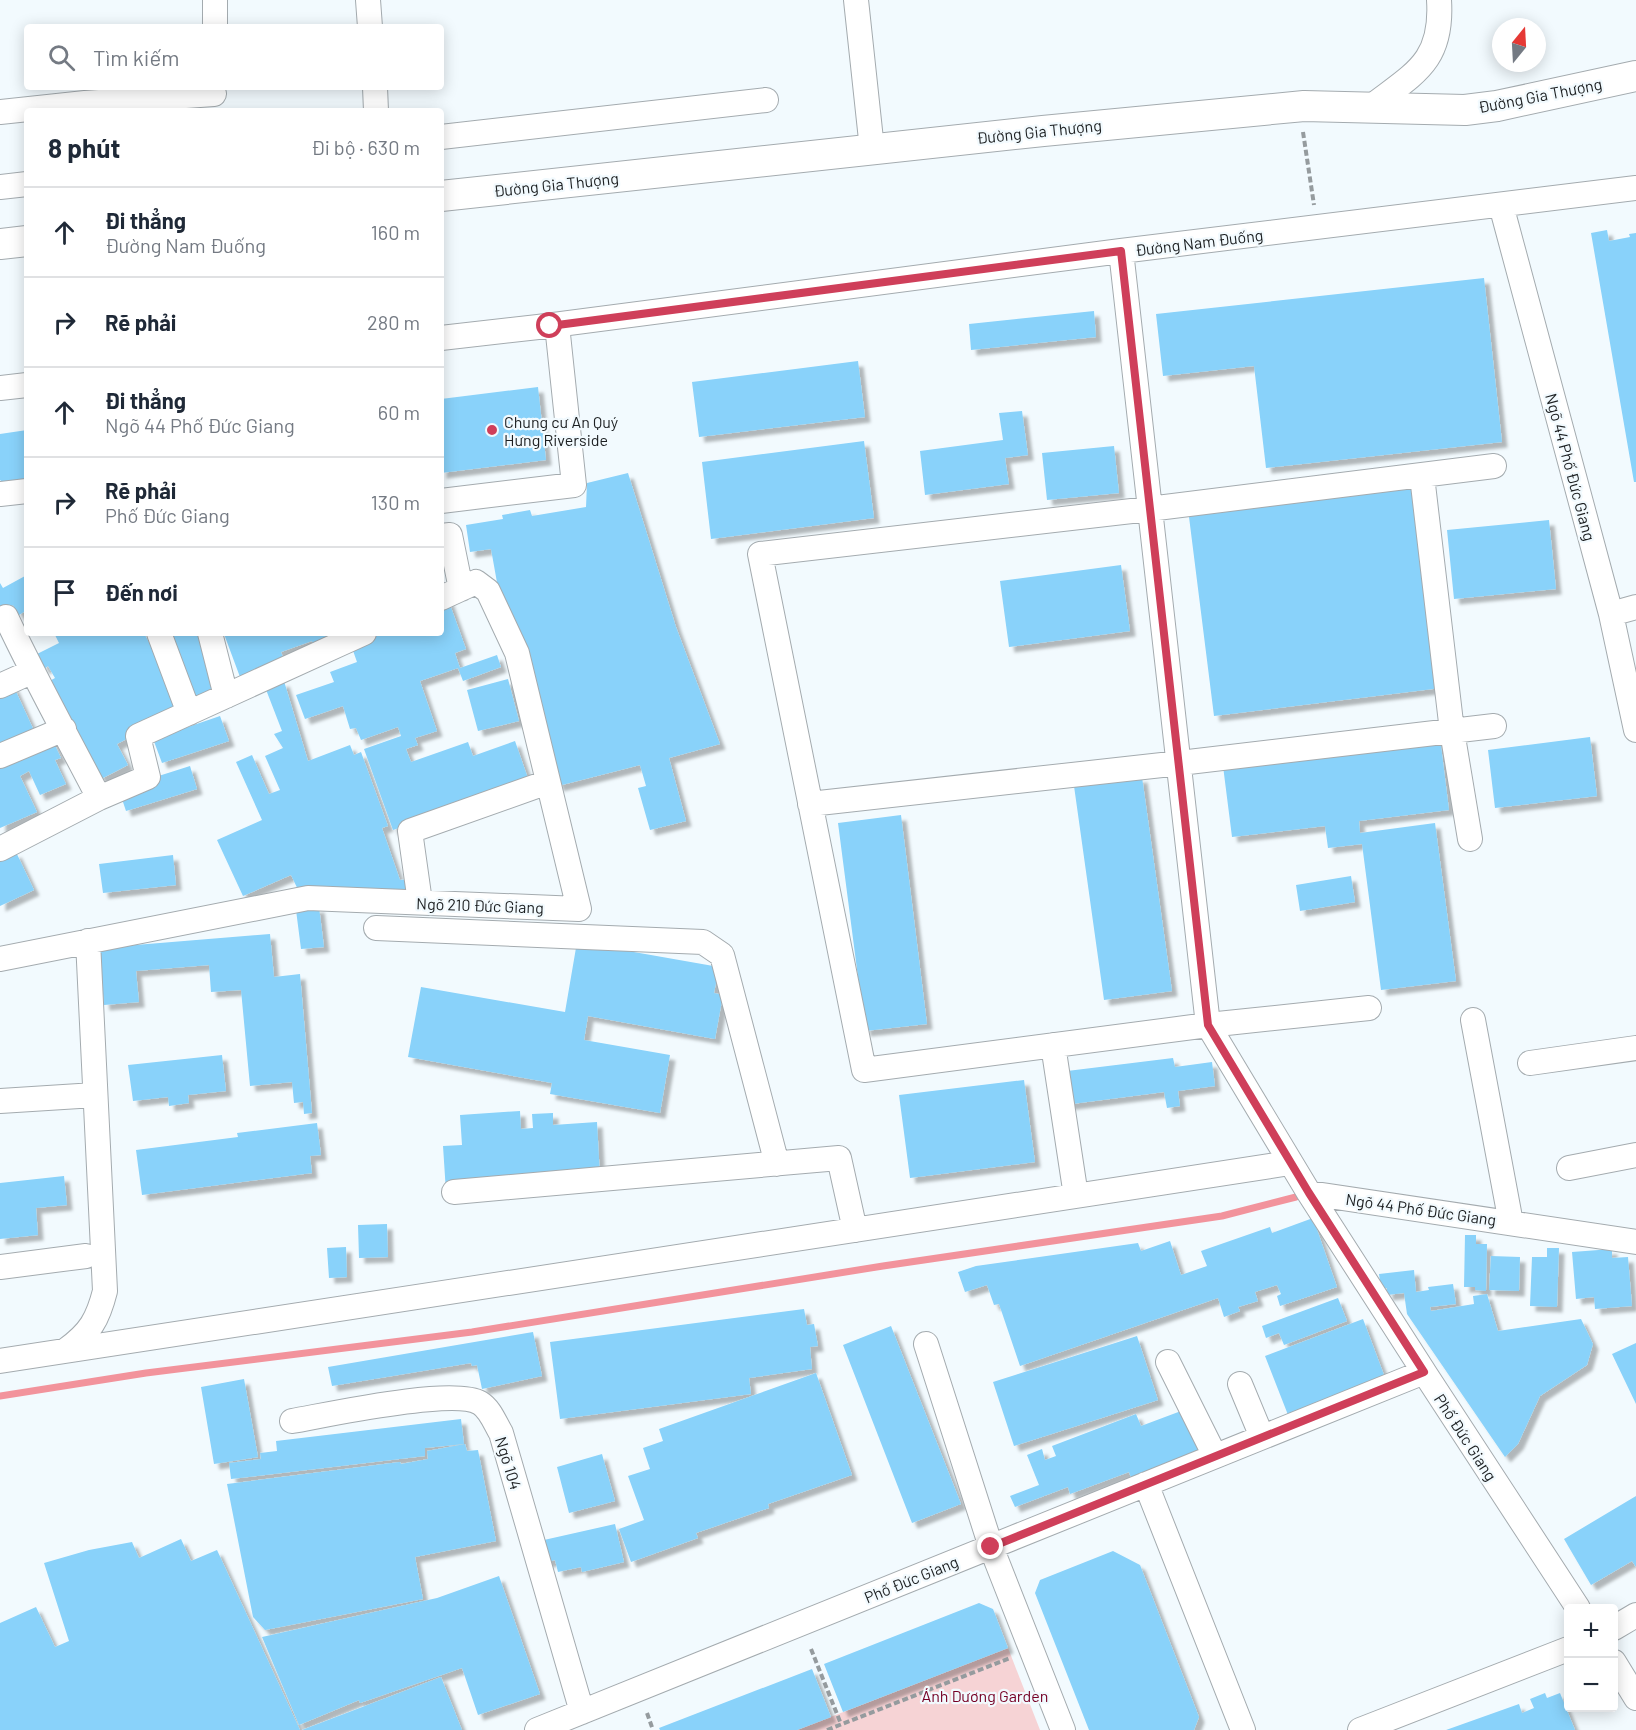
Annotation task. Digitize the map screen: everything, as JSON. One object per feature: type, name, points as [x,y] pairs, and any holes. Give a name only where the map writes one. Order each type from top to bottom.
[{"type":"main road","name":"Đường Gia Thượng","points":[[444,196],[872,149],[1304,106],[1464,110],[1497,106],[1636,76]]},
{"type":"main road","points":[[0,244],[24,242]]},
{"type":"street","points":[[215,0],[215,24]]},
{"type":"street","points":[[368,0],[370,24]]},
{"type":"street","points":[[856,0],[872,149]]},
{"type":"street","points":[[1372,106],[1415,73],[1430,56],[1437,36],[1439,0]]},
{"type":"street","points":[[375,90],[376,108]]},
{"type":"street","points":[[38,108],[85,103],[215,97]]},
{"type":"street","points":[[444,137],[766,100]]},
{"type":"street","points":[[0,112],[24,109]]},
{"type":"street","points":[[0,187],[24,184]]},
{"type":"street","name":"Đường Nam Đuống","points":[[444,338],[1636,188]]},
{"type":"street","name":"Ngõ 44 Phố Đức Giang","points":[[1501,205],[1611,614],[1636,730]]},
{"type":"street","points":[[1121,251],[1208,1025],[1309,1193]]},
{"type":"street","points":[[444,501],[574,485],[557,325]]},
{"type":"street","points":[[0,388],[24,385]]},
{"type":"street","points":[[1369,1008],[1208,1025],[864,1070],[760,554],[1494,466]]},
{"type":"street","points":[[1422,476],[1452,732],[1470,840]]},
{"type":"street","points":[[0,494],[24,491]]},
{"type":"street","points":[[444,536],[450,535],[451,593]]},
{"type":"street","name":"Ngõ 210 Đức Giang","points":[[0,959],[308,898],[579,909],[517,653],[488,591],[476,582],[451,593]]},
{"type":"street","points":[[1611,614],[1636,607]]},
{"type":"street","points":[[0,620],[6,617],[31,672],[64,729],[99,798]]},
{"type":"street","points":[[160,636],[189,712]]},
{"type":"street","points":[[211,636],[226,696]]},
{"type":"street","points":[[0,849],[99,798],[148,777],[138,736],[357,636]]},
{"type":"street","points":[[0,686],[31,672]]},
{"type":"street","points":[[810,804],[1180,764],[1494,726]]},
{"type":"street","points":[[0,756],[64,729]]},
{"type":"street","points":[[420,903],[411,831],[548,782]]},
{"type":"street","points":[[376,928],[703,942],[722,955],[777,1164]]},
{"type":"street","points":[[0,1361],[56,1356],[85,1336],[100,1314],[105,1291],[88,941]]},
{"type":"street","points":[[1473,1020],[1511,1223]]},
{"type":"street","points":[[1053,1045],[1076,1196]]},
{"type":"street","points":[[1530,1063],[1636,1048]]},
{"type":"street","points":[[0,1101],[95,1095]]},
{"type":"street","points":[[1569,1168],[1636,1155]]},
{"type":"street","points":[[454,1192],[839,1158],[855,1230]]},
{"type":"street","points":[[0,1368],[56,1356],[1290,1163]]},
{"type":"street","name":"Ngõ 44 Phố Đức Giang","points":[[1309,1193],[1636,1242]]},
{"type":"street","name":"Ngõ 44 Phố Đức Giang","points":[[1309,1193],[1424,1372]]},
{"type":"street","points":[[0,1267],[86,1256]]},
{"type":"street","points":[[926,1344],[991,1547],[1063,1730]]},
{"type":"street","points":[[1168,1362],[1215,1456]]},
{"type":"street","name":"Phố Đức Giang","points":[[537,1730],[1424,1372],[1575,1604]]},
{"type":"street","points":[[1240,1384],[1262,1437]]},
{"type":"street","name":"Ngõ 104","points":[[292,1421],[439,1398],[467,1398],[481,1404],[489,1411],[501,1433],[582,1712]]},
{"type":"street","points":[[1146,1484],[1243,1730]]},
{"type":"street","points":[[1618,1625],[1636,1614]]},
{"type":"street","points":[[1360,1730],[1564,1651]]},
{"type":"street","points":[[1618,1667],[1634,1689]]},
{"type":"path","points":[[1301,123],[1318,227]]},
{"type":"path","points":[[811,1649],[841,1724]]},
{"type":"path","points":[[827,1730],[1019,1655]]},
{"type":"path","points":[[647,1713],[653,1730]]},
{"type":"green space","name":"Ánh Dương Garden","points":[[1008,1648],[1040,1730],[797,1730]]},
{"type":"building","points":[[1607,230],[1609,241],[1630,237],[1629,234],[1636,233],[1636,482],[1634,482],[1591,233]]},
{"type":"building","points":[[1484,278],[1502,442],[1266,468],[1254,366],[1163,376],[1156,314]]},
{"type":"building","points":[[1094,311],[1096,337],[971,350],[969,324]]},
{"type":"building","points":[[858,361],[865,417],[699,437],[692,382]]},
{"type":"building","name":"Chung cư An Quý Hưng Riverside","points":[[538,387],[546,460],[444,473],[444,399]]},
{"type":"building","points":[[1022,411],[1028,455],[1005,458],[1009,484],[925,495],[920,451],[1003,440],[999,413]]},
{"type":"building","points":[[24,430],[24,484],[7,486],[0,480],[0,434]]},
{"type":"building","points":[[864,441],[874,518],[711,539],[702,462]]},
{"type":"building","points":[[1114,446],[1119,493],[1047,500],[1042,453]]},
{"type":"building","points":[[628,473],[676,627],[720,744],[669,758],[686,821],[650,830],[638,788],[646,786],[640,765],[558,786],[503,616],[491,549],[470,552],[466,525],[503,519],[502,515],[530,510],[532,516],[586,507],[587,483]]},
{"type":"building","points":[[1415,482],[1441,688],[1214,716],[1188,509]]},
{"type":"building","points":[[1549,520],[1556,589],[1454,599],[1447,530]]},
{"type":"building","points":[[1121,565],[1130,631],[1009,647],[1000,581]]},
{"type":"building","points":[[24,577],[24,612],[19,615],[13,605],[0,612],[0,583],[3,588]]},
{"type":"building","points":[[448,599],[466,649],[455,653],[460,668],[497,655],[501,667],[463,681],[458,668],[420,681],[437,731],[415,738],[418,745],[406,749],[411,762],[468,742],[473,756],[515,741],[531,787],[483,799],[393,830],[364,749],[401,736],[398,727],[361,740],[356,728],[350,729],[343,706],[305,719],[296,695],[334,682],[330,672],[357,662],[351,645],[376,636],[444,636],[444,601]]},
{"type":"building","points":[[56,636],[146,636],[184,709],[117,744],[128,765],[101,779],[44,684],[55,678],[48,666],[44,669],[37,654],[59,643]]},
{"type":"building","points":[[170,636],[208,636],[224,695],[199,706],[163,639]]},
{"type":"building","points":[[225,636],[339,636],[316,652],[312,641],[281,652],[287,668],[240,677]]},
{"type":"building","points":[[508,679],[519,721],[478,731],[467,690]]},
{"type":"building","points":[[284,681],[308,761],[350,745],[354,755],[361,752],[388,826],[382,828],[400,880],[412,879],[415,896],[302,898],[291,875],[243,896],[217,840],[262,820],[236,762],[252,755],[269,794],[280,790],[265,756],[283,748],[274,734],[282,731],[265,687]]},
{"type":"building","points":[[13,685],[36,735],[0,752],[0,692]]},
{"type":"building","points":[[220,716],[229,741],[162,763],[152,736]]},
{"type":"building","points":[[1590,737],[1597,796],[1495,808],[1488,750]]},
{"type":"building","points":[[1440,738],[1449,810],[1359,821],[1360,833],[1435,823],[1456,981],[1381,990],[1362,844],[1328,848],[1325,826],[1232,837],[1223,766]]},
{"type":"building","points":[[52,739],[61,758],[55,760],[66,784],[40,795],[29,771],[20,776],[37,812],[0,828],[0,763]]},
{"type":"building","points":[[190,766],[197,789],[126,811],[120,793],[146,780]]},
{"type":"building","points":[[1142,777],[1172,991],[1104,1000],[1074,786]]},
{"type":"building","points":[[901,815],[927,1024],[865,1031],[838,823]]},
{"type":"building","points":[[16,852],[34,890],[0,906],[0,860]]},
{"type":"building","points":[[173,855],[176,885],[103,893],[99,864]]},
{"type":"building","points":[[1351,876],[1355,902],[1300,911],[1296,885]]},
{"type":"building","points":[[319,907],[324,947],[301,949],[296,910]]},
{"type":"building","points":[[270,934],[274,977],[300,974],[312,1113],[304,1114],[303,1102],[294,1103],[292,1082],[250,1086],[241,990],[211,992],[209,965],[136,971],[139,1002],[104,1005],[99,948]]},
{"type":"building","points":[[577,942],[719,967],[714,993],[723,995],[715,1039],[588,1016],[584,1040],[670,1055],[660,1113],[550,1094],[552,1083],[408,1057],[421,987],[565,1012]]},
{"type":"building","points":[[222,1055],[226,1091],[188,1095],[189,1103],[169,1106],[168,1097],[133,1101],[128,1065]]},
{"type":"building","points":[[1173,1058],[1175,1067],[1212,1062],[1215,1086],[1178,1091],[1180,1106],[1167,1108],[1164,1092],[1064,1105],[1059,1072]]},
{"type":"building","points":[[1024,1080],[1035,1162],[910,1178],[899,1095]]},
{"type":"building","points":[[520,1111],[521,1129],[533,1128],[532,1114],[553,1113],[553,1125],[597,1122],[600,1177],[446,1192],[443,1146],[462,1145],[460,1115]]},
{"type":"building","points":[[317,1123],[321,1155],[310,1156],[312,1173],[142,1195],[136,1150],[238,1137],[237,1133]]},
{"type":"building","points":[[64,1176],[67,1205],[36,1208],[38,1235],[0,1239],[0,1183]]},
{"type":"building","points":[[1313,1218],[1337,1287],[1280,1306],[1277,1296],[1281,1294],[1277,1285],[1255,1292],[1258,1301],[1238,1307],[1240,1311],[1224,1317],[1218,1298],[1020,1366],[999,1304],[994,1305],[987,1285],[965,1292],[958,1272],[976,1266],[1138,1243],[1141,1251],[1170,1241],[1181,1275],[1207,1266],[1201,1251],[1270,1227],[1272,1233]]},
{"type":"building","points":[[387,1224],[388,1257],[359,1258],[358,1225]]},
{"type":"building","points":[[1465,1235],[1476,1235],[1476,1244],[1487,1244],[1486,1291],[1475,1290],[1475,1287],[1464,1287]]},
{"type":"building","points":[[346,1247],[347,1277],[329,1278],[327,1248]]},
{"type":"building","points":[[1547,1248],[1559,1248],[1557,1307],[1530,1306],[1532,1257],[1547,1257]]},
{"type":"building","points":[[1612,1249],[1612,1258],[1628,1257],[1632,1306],[1595,1309],[1594,1297],[1576,1299],[1572,1252]]},
{"type":"building","points":[[1491,1256],[1520,1257],[1519,1291],[1489,1290]]},
{"type":"building","points":[[1414,1270],[1416,1292],[1429,1290],[1428,1287],[1453,1284],[1456,1304],[1430,1307],[1431,1311],[1474,1304],[1473,1296],[1487,1294],[1498,1331],[1581,1319],[1593,1344],[1587,1365],[1540,1396],[1518,1444],[1505,1457],[1407,1314],[1404,1293],[1387,1295],[1387,1288],[1381,1289],[1379,1274]]},
{"type":"building","points":[[1338,1298],[1347,1321],[1284,1345],[1279,1333],[1266,1338],[1262,1326]]},
{"type":"building","points":[[804,1309],[807,1325],[814,1324],[818,1346],[810,1347],[812,1369],[749,1378],[751,1394],[560,1419],[550,1342]]},
{"type":"building","points":[[1363,1319],[1387,1383],[1290,1420],[1265,1356]]},
{"type":"building","points":[[891,1326],[961,1504],[912,1523],[843,1345]]},
{"type":"building","points":[[533,1332],[542,1376],[482,1389],[477,1365],[472,1366],[471,1363],[332,1386],[328,1367]]},
{"type":"building","points":[[1137,1336],[1158,1400],[1014,1446],[993,1382]]},
{"type":"building","points":[[1636,1343],[1636,1404],[1612,1354]]},
{"type":"building","points":[[816,1373],[852,1475],[768,1504],[769,1508],[696,1533],[698,1538],[631,1562],[619,1529],[644,1520],[628,1476],[650,1469],[643,1448],[663,1441],[659,1429]]},
{"type":"building","points":[[244,1379],[258,1457],[214,1464],[201,1387]]},
{"type":"building","points":[[1189,1408],[1206,1452],[1132,1480],[1129,1472],[1070,1494],[1068,1487],[1015,1507],[1010,1496],[1039,1485],[1027,1455],[1042,1449],[1045,1460],[1056,1456],[1052,1446],[1136,1414],[1141,1426]]},
{"type":"building","points":[[461,1419],[464,1444],[425,1448],[425,1456],[231,1479],[229,1463],[261,1459],[260,1453],[277,1451],[276,1441]]},
{"type":"building","points":[[465,1444],[467,1451],[478,1450],[496,1541],[415,1557],[423,1599],[265,1630],[253,1617],[227,1484],[400,1462],[401,1464],[428,1459],[427,1451]]},
{"type":"building","points":[[602,1454],[615,1501],[569,1513],[557,1467]]},
{"type":"building","points":[[1636,1496],[1636,1567],[1632,1561],[1591,1585],[1564,1539]]},
{"type":"building","points":[[615,1524],[624,1562],[582,1572],[581,1567],[558,1572],[555,1560],[540,1564],[535,1542]]},
{"type":"building","points":[[181,1539],[191,1561],[217,1550],[300,1730],[0,1730],[0,1623],[36,1607],[55,1647],[69,1641],[44,1563],[89,1550],[132,1542],[139,1558]]},
{"type":"building","points":[[1113,1551],[1140,1565],[1199,1717],[1194,1730],[1089,1730],[1035,1593],[1040,1580]]},
{"type":"building","points":[[499,1576],[540,1694],[478,1715],[462,1668],[360,1703],[359,1700],[299,1725],[262,1637],[437,1598]]},
{"type":"building","points":[[979,1603],[993,1609],[1008,1648],[843,1712],[824,1664]]},
{"type":"building","points":[[812,1669],[831,1717],[797,1730],[660,1730],[659,1728]]},
{"type":"building","points":[[441,1677],[462,1730],[302,1730]]},
{"type":"building","points":[[1545,1693],[1547,1698],[1560,1693],[1564,1703],[1564,1712],[1568,1712],[1575,1730],[1446,1730],[1519,1704],[1522,1713],[1534,1708],[1530,1699]]},
{"type":"waterway","points":[[0,1396],[146,1373],[472,1332],[883,1266],[1222,1216],[1296,1197]]},
{"type":"place","name":"Chung cư An Quý Hưng Riverside","points":[[492,430]]},
{"type":"route","points":[[550,326],[1121,251],[1208,1025],[1290,1163],[1424,1372],[991,1547]]}]
